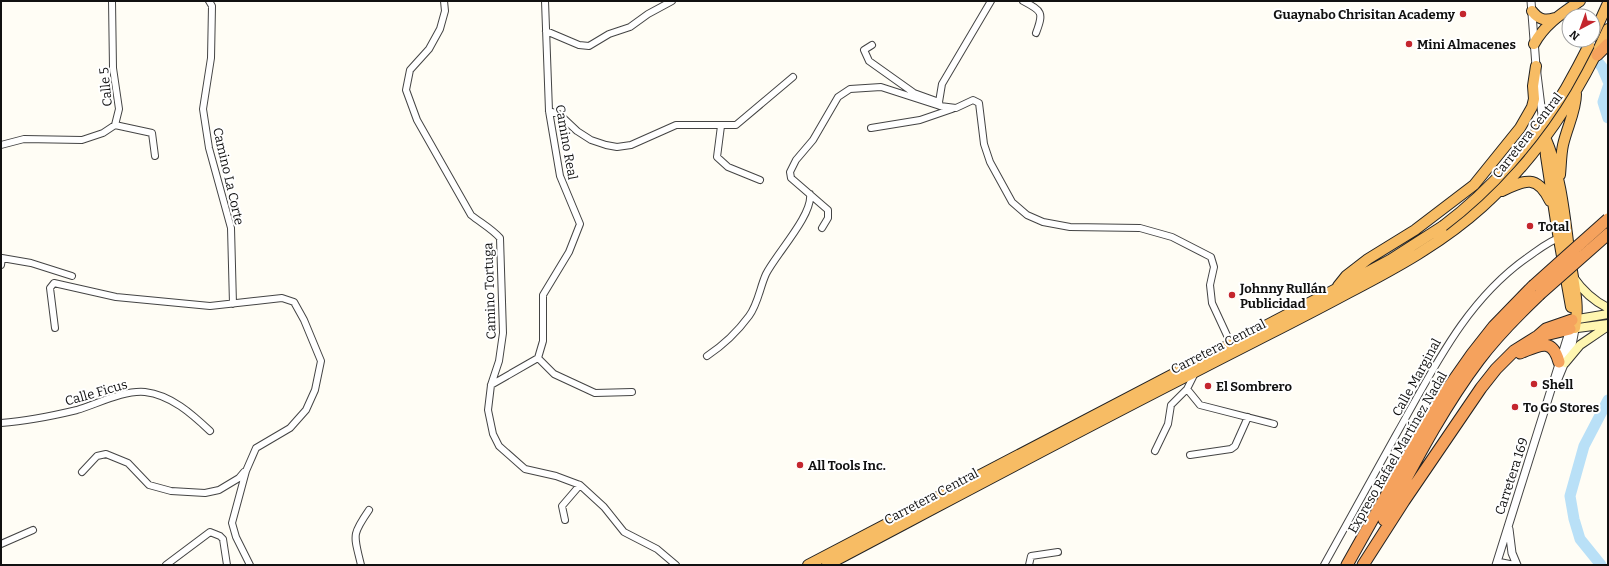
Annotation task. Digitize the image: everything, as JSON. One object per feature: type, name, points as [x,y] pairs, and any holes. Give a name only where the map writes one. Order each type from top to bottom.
[{"type":"highway","points":[[1534,44],[1545,27],[1555,18],[1580,1]]},
{"type":"highway","name":"Carretera Central","points":[[1601,18],[1608,3]]},
{"type":"highway","points":[[1531,6],[1536,16],[1541,19],[1547,20],[1555,18]]},
{"type":"highway","points":[[1558,185],[1563,146],[1576,104],[1576,93],[1597,55],[1608,30]]},
{"type":"highway","points":[[1597,55],[1608,44]]},
{"type":"highway","name":"Carretera Central","points":[[808,565],[1336,289],[1390,260],[1443,226],[1462,212],[1480,195],[1530,140],[1566,88],[1587,48]]},
{"type":"highway","points":[[1336,289],[1346,276],[1368,259],[1415,230],[1474,185],[1517,133],[1532,107],[1534,99],[1533,86],[1536,66]]},
{"type":"highway","name":"Carretera Central","points":[[827,565],[1396,268],[1447,235],[1498,192],[1545,137],[1576,93]]},
{"type":"highway","points":[[1517,133],[1524,131],[1532,132],[1545,137]]},
{"type":"highway","name":"Carretera 169","points":[[1545,137],[1553,154],[1558,185],[1573,325]]},
{"type":"highway","name":"Carretera 169","points":[[1545,137],[1553,207],[1563,236],[1575,280],[1577,307],[1573,325]]},
{"type":"highway","points":[[1498,192],[1520,183],[1531,182],[1540,185],[1543,188],[1553,207]]},
{"type":"highway","name":"Expreso Rafael Martínez Nadal","points":[[1360,565],[1447,406],[1479,360],[1536,290],[1608,219]]},
{"type":"highway","name":"Expreso Rafael Martínez Nadal","points":[[1348,565],[1439,401],[1481,343],[1513,306],[1608,234]]},
{"type":"highway","points":[[1364,565],[1404,501],[1481,388],[1505,360],[1514,351],[1538,336],[1548,335],[1573,325]]},
{"type":"highway","points":[[1505,360],[1538,346],[1546,345],[1554,349],[1562,362]]},
{"type":"main road","points":[[1575,280],[1594,300],[1608,308]]},
{"type":"main road","points":[[1573,325],[1589,322],[1608,314]]},
{"type":"main road","points":[[1589,322],[1608,325]]},
{"type":"main road","points":[[1562,362],[1608,325]]},
{"type":"street","name":"Calle 5","points":[[1,145],[24,139],[82,140],[103,133],[115,125],[119,109],[114,68],[112,1]]},
{"type":"street","name":"Camino La Corte","points":[[209,1],[212,6],[211,58],[203,109],[210,148],[231,228],[233,304]]},
{"type":"street","name":"Camino Tortuga","points":[[444,1],[445,11],[440,29],[430,49],[410,70],[406,90],[417,120],[471,214],[483,225],[495,232],[500,238],[503,333],[499,361],[491,385],[488,410],[493,434],[499,446],[525,469],[556,476],[580,485],[604,507],[624,532],[657,549],[676,565]]},
{"type":"street","name":"Camino Real","points":[[538,358],[543,342],[543,295],[569,252],[580,224],[560,176],[549,111],[545,1]]},
{"type":"street","points":[[546,31],[579,45],[589,46],[609,34],[630,27],[648,14],[672,1]]},
{"type":"street","points":[[939,104],[942,84],[991,1]]},
{"type":"street","points":[[1023,1],[1036,8],[1040,13],[1041,19],[1036,33]]},
{"type":"street","points":[[1531,6],[1536,66],[1545,137]]},
{"type":"street","points":[[872,45],[864,50],[869,61],[914,93],[939,104]]},
{"type":"street","points":[[549,111],[559,114],[591,140],[617,147],[631,145],[676,126],[709,124],[721,126],[736,125],[793,77]]},
{"type":"street","points":[[822,228],[828,218],[828,210],[791,178],[790,172],[796,160],[813,140],[838,97],[850,89],[881,87],[956,108]]},
{"type":"street","points":[[871,128],[920,120],[956,108],[973,100],[979,103],[984,144],[990,162],[1012,202],[1027,215],[1043,222],[1070,227],[1140,228],[1172,238],[1211,257],[1214,267],[1210,285],[1212,303],[1231,344]]},
{"type":"street","points":[[115,125],[152,133],[155,156]]},
{"type":"street","points":[[721,126],[717,157],[728,167],[760,180]]},
{"type":"street","points":[[707,356],[736,331],[750,315],[767,272],[808,207],[811,200],[810,194]]},
{"type":"street","name":"Calle Marginal","points":[[1324,565],[1438,360],[1464,319],[1497,282],[1518,263],[1563,236]]},
{"type":"street","points":[[2,261],[31,263],[72,276]]},
{"type":"street","points":[[55,328],[50,288],[54,283],[116,297],[210,306],[282,298],[294,302],[304,320],[321,361],[315,390],[306,410],[290,428],[256,448],[246,471],[232,523],[236,537],[250,565]]},
{"type":"street","name":"Carretera 169","points":[[1497,563],[1573,325]]},
{"type":"street","points":[[491,385],[538,358],[554,374],[595,393],[632,392]]},
{"type":"street","points":[[1155,451],[1168,424],[1171,405],[1187,389],[1196,372]]},
{"type":"street","points":[[1187,389],[1200,405],[1274,424]]},
{"type":"street","name":"Calle Ficus","points":[[1,423],[30,420],[78,409],[124,394],[141,392],[160,396],[190,412],[210,431]]},
{"type":"street","points":[[1190,455],[1231,449],[1236,446],[1248,417]]},
{"type":"street","points":[[82,472],[98,456],[106,454],[128,463],[149,485],[171,491],[205,493],[219,490],[239,478],[246,471]]},
{"type":"street","points":[[565,520],[562,506],[580,485]]},
{"type":"street","points":[[362,565],[355,537],[357,528],[369,510]]},
{"type":"street","points":[[1509,527],[1512,553],[1517,565]]},
{"type":"street","points":[[1,544],[33,530]]},
{"type":"street","points":[[166,565],[210,532],[220,536],[223,539],[227,565]]},
{"type":"street","points":[[1029,565],[1031,556],[1058,552]]},
{"type":"street","points":[[1497,563],[1512,565]]},
{"type":"waterway","points":[[1571,1],[1571,8]]},
{"type":"waterway","points":[[1587,48],[1602,67],[1608,81]]},
{"type":"waterway","points":[[1608,87],[1603,102],[1608,118]]},
{"type":"waterway","points":[[1601,565],[1580,539],[1574,519],[1570,496],[1584,446],[1608,400]]},
{"type":"place","name":"Guaynabo Chrisitan Academy","points":[[1463,14]]},
{"type":"place","name":"Mini Almacenes","points":[[1409,44]]},
{"type":"place","name":"Total","points":[[1530,226]]},
{"type":"place","name":"Johnny Rullán Publicidad","points":[[1232,295]]},
{"type":"place","name":"Shell","points":[[1534,384]]},
{"type":"place","name":"El Sombrero","points":[[1208,386]]},
{"type":"place","name":"To Go Stores","points":[[1515,407]]},
{"type":"place","name":"All Tools Inc.","points":[[800,465]]}]
